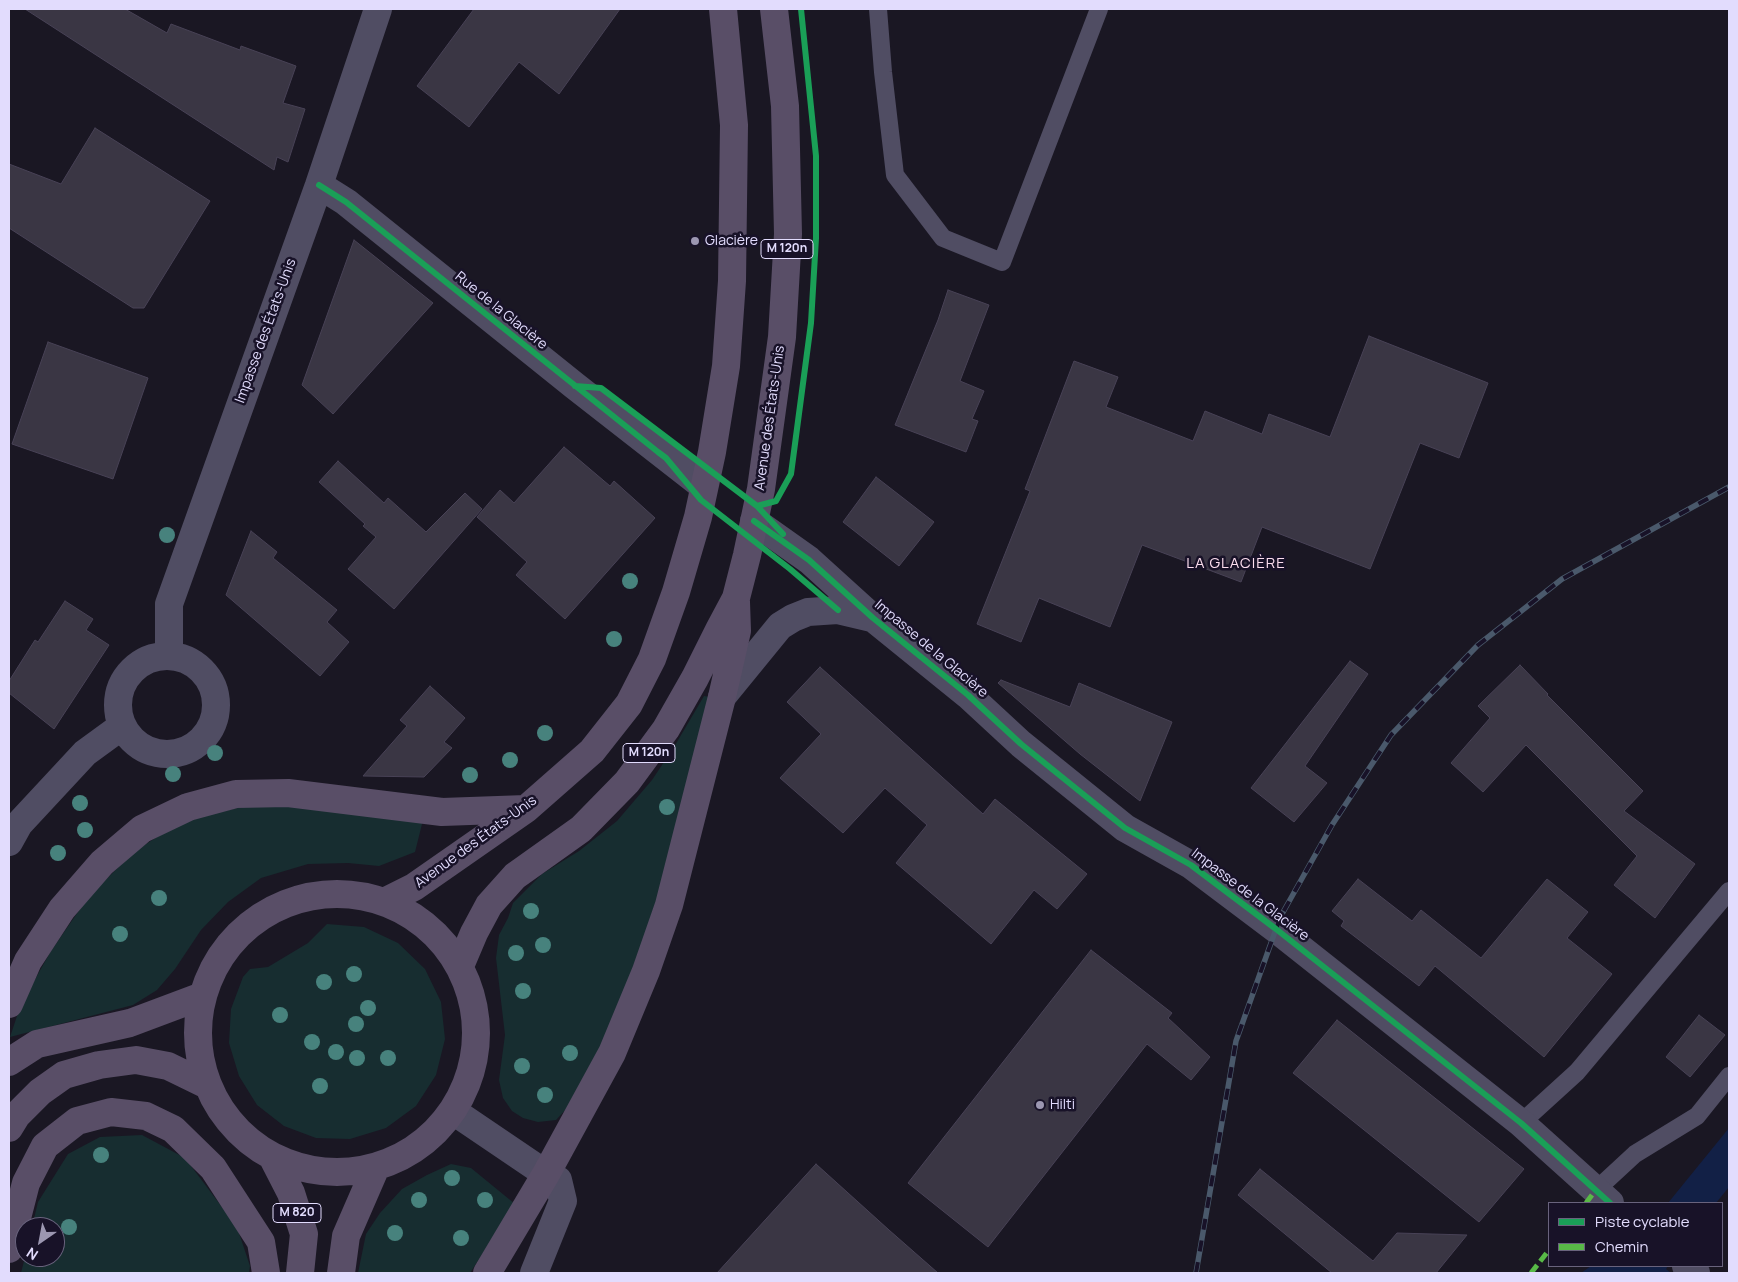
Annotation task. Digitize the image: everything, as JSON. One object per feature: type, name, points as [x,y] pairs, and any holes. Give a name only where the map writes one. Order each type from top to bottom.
[{"type":"main road","name":"Avenue des États-Unis","points":[[386,901],[414,887],[526,809],[592,750],[629,704],[652,659],[676,592],[698,517],[703,486],[712,452],[726,366],[732,281],[734,125],[723,9]]},
{"type":"main road","name":"Avenue des États-Unis","points":[[460,966],[489,904],[516,876],[580,829],[627,782],[666,729],[695,678],[736,598],[760,489],[782,337],[788,234],[785,106],[774,9]]},
{"type":"main road","points":[[487,1273],[546,1174],[612,1053],[646,971],[669,905],[722,698],[737,631],[736,598]]},
{"type":"main road","points":[[9,1004],[28,961],[62,909],[102,863],[142,829],[188,807],[236,794],[288,793],[442,812],[526,809]]},
{"type":"main road","points":[[340,892],[386,901],[429,927],[460,966],[474,1002],[477,1040],[470,1078],[453,1111],[432,1136],[406,1155],[376,1167],[341,1172],[306,1169],[272,1156],[245,1138],[223,1114],[207,1085],[199,1056],[197,1026],[202,996],[221,953],[253,920],[294,899],[340,892]]},
{"type":"main road","points":[[9,1062],[37,1044],[130,1023],[202,996]]},
{"type":"main road","points":[[9,1128],[17,1115],[40,1092],[64,1075],[99,1065],[136,1060],[168,1066],[207,1085]]},
{"type":"main road","points":[[9,1249],[26,1183],[45,1146],[77,1121],[111,1112],[146,1116],[173,1129],[213,1168],[260,1242],[266,1273]]},
{"type":"main road","name":"M 820","points":[[272,1156],[291,1193],[304,1234],[300,1273]]},
{"type":"main road","points":[[341,1273],[346,1236],[376,1167]]},
{"type":"street","name":"Impasse des États-Unis","points":[[169,655],[168,604],[319,185],[378,9]]},
{"type":"street","name":"Rue de la Glacière","points":[[319,185],[346,202],[703,486]]},
{"type":"street","name":"Impasse de la Glacière","points":[[754,520],[809,560],[874,618],[968,694],[1021,744],[1125,828],[1199,871],[1276,929],[1521,1123],[1602,1197]]},
{"type":"street","name":"Impasse de la Glacière","points":[[722,698],[780,626],[793,618],[808,612],[838,610],[874,618]]},
{"type":"street","points":[[169,655],[188,660],[203,671],[213,687],[216,705],[213,724],[202,739],[187,750],[169,754],[150,751],[134,741],[122,726],[118,712],[118,698],[122,684],[130,672],[141,662],[154,656],[169,655]]},
{"type":"street","points":[[9,842],[19,824],[85,753],[122,726]]},
{"type":"street","points":[[453,1111],[546,1174],[558,1180],[563,1200],[534,1273]]},
{"type":"lane","points":[[878,9],[895,175],[943,238],[1002,262],[1099,9]]},
{"type":"lane","points":[[1521,1123],[1577,1072],[1729,891]]},
{"type":"lane","points":[[1602,1197],[1635,1154],[1696,1116],[1729,1076]]},
{"type":"green space","points":[[704,696],[710,697],[646,941],[607,1034],[570,1105],[556,1120],[538,1122],[523,1118],[512,1111],[503,1098],[499,1080],[505,1035],[496,958],[499,935],[513,903],[542,874],[579,851],[617,821],[652,780]]},
{"type":"green space","points":[[283,805],[423,820],[415,852],[379,866],[348,863],[308,864],[261,878],[228,902],[201,930],[175,969],[157,990],[133,1005],[10,1037],[21,1004],[51,951],[89,896],[135,851],[168,830],[202,816],[242,807]]},
{"type":"green space","points":[[327,924],[364,927],[398,943],[425,969],[441,1002],[445,1039],[436,1075],[416,1106],[386,1128],[350,1139],[316,1138],[284,1126],[257,1105],[239,1076],[229,1043],[231,1009],[243,977],[250,969],[268,967],[308,943]]},
{"type":"green space","points":[[142,1135],[185,1158],[237,1227],[250,1266],[249,1273],[21,1273],[22,1267],[65,1267],[65,1217],[34,1217],[38,1202],[68,1154],[100,1137]]},
{"type":"green space","points":[[451,1164],[471,1168],[515,1204],[470,1273],[358,1273],[366,1234],[380,1213],[402,1189]]},
{"type":"water","points":[[1729,1128],[1729,1187],[1717,1202],[1669,1202]]},
{"type":"water","points":[[1590,1267],[1667,1267],[1666,1269],[1671,1273],[1581,1273]]},
{"type":"building","points":[[25,9],[125,9],[167,33],[171,24],[240,50],[241,46],[296,66],[283,103],[305,109],[288,162],[277,157],[274,170]]},
{"type":"building","points":[[474,9],[620,9],[559,94],[519,62],[469,127],[417,86]]},
{"type":"building","points":[[95,128],[210,201],[144,308],[133,308],[9,228],[9,164],[61,184]]},
{"type":"building","points":[[354,240],[433,303],[333,414],[302,385]]},
{"type":"building","points":[[948,290],[989,305],[960,381],[984,391],[972,419],[978,421],[966,452],[895,425],[938,320]]},
{"type":"building","points":[[1369,336],[1488,383],[1459,458],[1420,443],[1370,569],[1262,527],[1241,582],[1142,545],[1110,627],[1039,598],[1021,642],[977,624],[1030,491],[1025,489],[1074,361],[1118,377],[1106,407],[1193,441],[1205,411],[1262,434],[1269,414],[1330,437]]},
{"type":"building","points":[[48,342],[148,378],[113,479],[12,444]]},
{"type":"building","points":[[564,447],[610,486],[614,481],[655,518],[565,619],[516,575],[527,562],[477,517],[500,490],[514,503]]},
{"type":"building","points":[[338,461],[384,503],[388,498],[426,532],[465,493],[482,509],[394,609],[348,569],[376,537],[363,526],[365,524],[319,482]]},
{"type":"building","points":[[876,477],[934,522],[899,566],[843,522]]},
{"type":"building","points":[[251,531],[277,552],[273,558],[337,610],[327,622],[349,642],[320,676],[226,595]]},
{"type":"building","points":[[65,601],[93,619],[86,630],[109,645],[54,729],[9,693],[9,681],[35,640],[38,642]]},
{"type":"building","points":[[1350,661],[1368,674],[1305,766],[1327,783],[1294,822],[1251,788]]},
{"type":"building","points":[[1520,665],[1547,695],[1643,791],[1624,811],[1695,864],[1655,918],[1614,885],[1637,856],[1526,745],[1483,792],[1451,763],[1490,718],[1478,706]]},
{"type":"building","points":[[820,667],[983,814],[995,799],[1087,874],[1057,909],[1034,890],[991,944],[896,863],[927,825],[885,788],[843,833],[780,778],[821,734],[787,702]]},
{"type":"building","points":[[1001,680],[1070,707],[1079,683],[1172,722],[1140,801],[1080,754],[998,683]]},
{"type":"building","points":[[430,686],[465,718],[444,742],[452,748],[424,777],[363,776],[407,726],[400,720]]},
{"type":"building","points":[[1358,879],[1412,921],[1421,910],[1481,958],[1547,879],[1588,912],[1567,938],[1612,974],[1544,1057],[1435,966],[1419,986],[1341,926],[1344,921],[1332,911]]},
{"type":"building","points":[[1091,950],[1172,1013],[1168,1018],[1210,1057],[1191,1080],[1147,1044],[988,1247],[908,1183]]},
{"type":"building","points":[[1699,1015],[1725,1035],[1690,1077],[1666,1057]]},
{"type":"building","points":[[1337,1020],[1524,1169],[1479,1222],[1293,1073]]},
{"type":"building","points":[[816,1164],[889,1230],[938,1273],[717,1273]]},
{"type":"building","points":[[1260,1169],[1373,1261],[1397,1233],[1467,1235],[1436,1273],[1332,1273],[1238,1195]]},
{"type":"railway","points":[[1196,1273],[1236,1041],[1276,929],[1282,914],[1332,825],[1391,735],[1478,645],[1562,579],[1729,487]]},
{"type":"marked path","points":[[1587,1202],[1595,1191]]},
{"type":"marked path","points":[[1531,1273],[1548,1251]]},
{"type":"cycle path","points":[[757,506],[776,501],[791,474],[811,323],[816,238],[816,156],[801,9]]},
{"type":"cycle path","points":[[319,185],[346,202],[666,458],[701,500],[790,569],[838,610]]},
{"type":"cycle path","points":[[575,386],[601,388],[757,506],[783,534]]},
{"type":"cycle path","points":[[754,521],[809,560],[873,618],[968,695],[1021,744],[1125,828],[1191,865],[1276,929],[1521,1123],[1609,1202]]},
{"type":"place","name":"Glacière","points":[[695,241]]},
{"type":"place","name":"Hilti","points":[[1040,1105]]},
{"type":"district","name":"LA GLACIÈRE","points":[[1236,564]]}]
